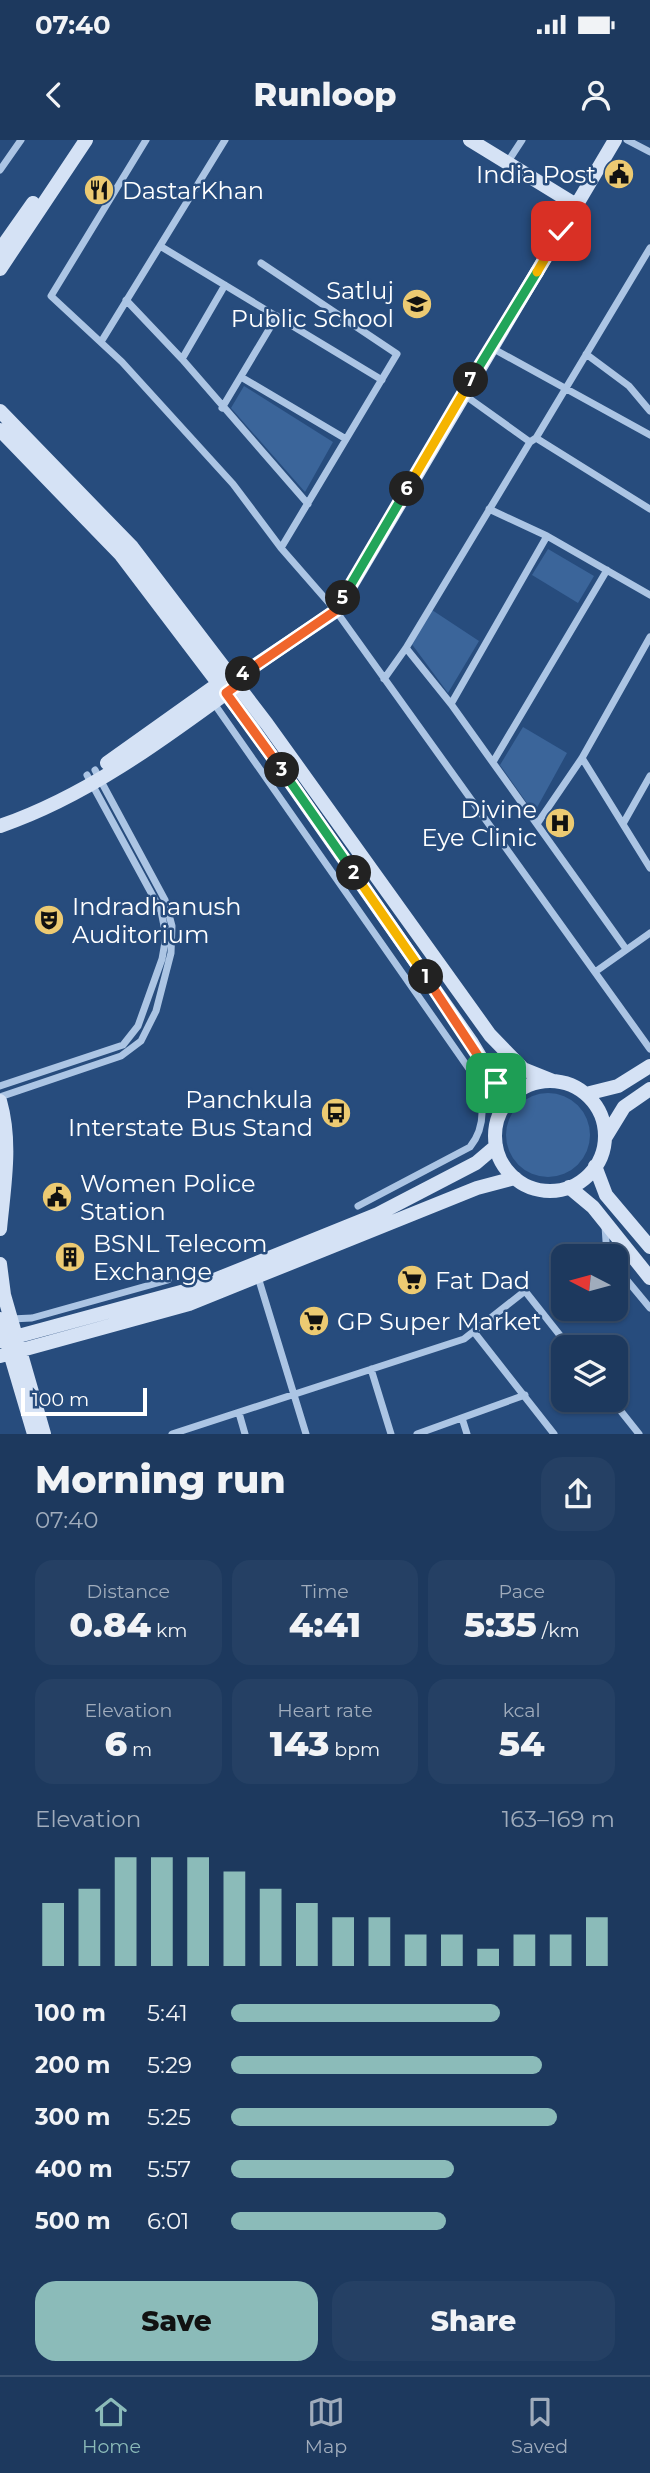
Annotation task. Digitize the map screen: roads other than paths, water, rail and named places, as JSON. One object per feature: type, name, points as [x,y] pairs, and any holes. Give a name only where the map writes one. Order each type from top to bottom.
[{"type":"street","points":[[0,170],[21,140]]},
{"type":"street","points":[[0,250],[74,140]]},
{"type":"street","points":[[0,269],[86,140]]},
{"type":"street","points":[[146,140],[51,296],[101,342],[233,484],[281,548],[335,611],[649,1046]]},
{"type":"street","points":[[101,342],[225,140]]},
{"type":"street","points":[[470,140],[576,205]]},
{"type":"street","points":[[507,163],[522,140]]},
{"type":"street","points":[[0,816],[93,776],[335,611],[615,140]]},
{"type":"street","points":[[627,140],[650,152]]},
{"type":"street","points":[[160,246],[382,380]]},
{"type":"street","points":[[384,678],[406,648],[650,248]]},
{"type":"street","points":[[261,263],[397,354],[281,548]]},
{"type":"street","points":[[182,359],[225,285]]},
{"type":"street","points":[[126,300],[182,359],[307,504]]},
{"type":"street","points":[[222,408],[277,316]]},
{"type":"street","points":[[492,348],[650,435]]},
{"type":"street","points":[[586,354],[629,386],[650,411]]},
{"type":"street","points":[[241,377],[346,439]]},
{"type":"street","points":[[463,394],[533,440],[650,509]]},
{"type":"street","points":[[0,411],[132,547],[229,683],[490,1035],[523,1069],[574,1086],[586,1094],[602,1119],[605,1138]]},
{"type":"street","points":[[0,430],[121,555],[229,683],[472,1043],[496,1083],[502,1109]]},
{"type":"street","points":[[489,509],[547,536],[650,595]]},
{"type":"street","points":[[451,704],[547,536]]},
{"type":"street","points":[[493,762],[607,570]]},
{"type":"street","points":[[537,824],[582,758],[650,637]]},
{"type":"street","points":[[406,648],[451,704],[626,950]]},
{"type":"street","points":[[0,826],[28,816],[213,702],[229,683]]},
{"type":"street","points":[[213,702],[394,958],[474,1076],[482,1093],[479,1131],[470,1147],[358,1206]]},
{"type":"street","points":[[582,758],[650,868]]},
{"type":"street","points":[[0,1086],[123,1045],[138,1026],[162,959],[166,936],[161,911],[93,776]]},
{"type":"street","points":[[0,1229],[7,1165],[6,1128],[0,1099],[121,1056],[141,1041],[156,1011],[171,954],[172,926],[165,900],[93,776]]},
{"type":"street","points":[[624,822],[650,776]]},
{"type":"street","points":[[595,972],[650,933]]},
{"type":"street","points":[[586,1094],[618,1086],[650,1066]]},
{"type":"street","points":[[553,1081],[534,1083],[515,1093],[502,1109],[496,1125],[496,1146],[503,1164],[515,1178],[539,1190],[569,1187],[588,1175],[595,1166],[605,1138],[624,1107],[650,1089]]},
{"type":"street","points":[[8,1339],[192,1289],[378,1214],[476,1163],[496,1146]]},
{"type":"street","points":[[595,1166],[606,1195],[650,1247]]},
{"type":"street","points":[[10,1354],[189,1304],[477,1188],[515,1178]]},
{"type":"street","points":[[569,1187],[605,1222],[650,1278]]},
{"type":"street","points":[[605,1222],[606,1244]]},
{"type":"street","points":[[0,1264],[3,1320],[10,1354],[34,1433]]},
{"type":"street","points":[[258,1277],[306,1433]]},
{"type":"street","points":[[3,1320],[32,1318],[167,1280]]},
{"type":"street","points":[[628,1281],[650,1308]]},
{"type":"street","points":[[172,1433],[464,1339],[525,1291],[560,1335]]},
{"type":"street","points":[[474,1332],[554,1433]]},
{"type":"street","points":[[10,1354],[44,1433]]},
{"type":"street","points":[[371,1369],[391,1433]]},
{"type":"street","points":[[416,1433],[525,1395]]},
{"type":"street","points":[[622,1412],[639,1433]]},
{"type":"street","points":[[239,1413],[245,1433]]},
{"type":"street","points":[[462,1418],[467,1433]]},
{"type":"street","points":[[199,1424],[202,1433]]},
{"type":"place","name":"India Post","points":[[619,174]]},
{"type":"place","name":"DastarKhan","points":[[99,190]]},
{"type":"place","name":"Satluj Public School","points":[[417,304]]},
{"type":"place","name":"Divine Eye Clinic","points":[[560,823]]},
{"type":"place","name":"Indradhanush Auditorium","points":[[49,920]]},
{"type":"place","name":"Panchkula Interstate Bus Stand","points":[[336,1113]]},
{"type":"place","name":"Women Police Station","points":[[57,1197]]},
{"type":"place","name":"BSNL Telecom Exchange","points":[[70,1257]]},
{"type":"place","name":"Fat Dad","points":[[412,1280]]},
{"type":"place","name":"GP Super Market","points":[[314,1321]]}]
